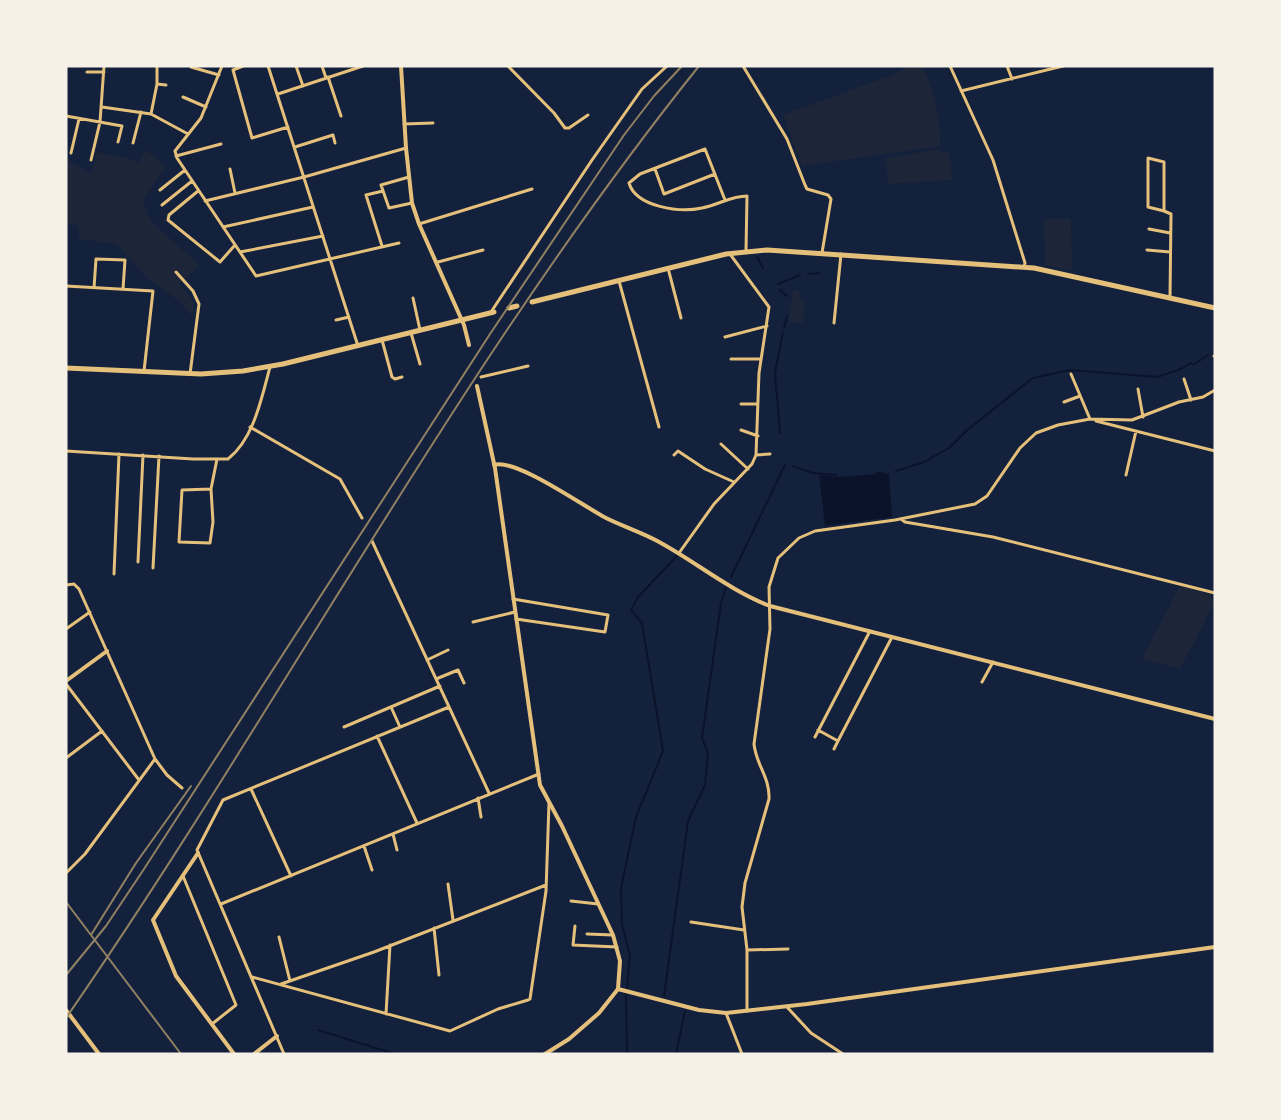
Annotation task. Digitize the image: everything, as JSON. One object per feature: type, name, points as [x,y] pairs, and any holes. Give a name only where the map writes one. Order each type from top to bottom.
[{"type":"highway","points":[[532,302],[730,253],[746,251],[822,252],[1024,267],[1075,276],[1215,308]]},
{"type":"highway","points":[[509,308],[517,306]]},
{"type":"highway","points":[[66,368],[190,374],[231,372],[270,367],[492,312]]},
{"type":"street","points":[[91,160],[100,122],[104,66]]},
{"type":"street","points":[[151,114],[157,84],[157,66]]},
{"type":"street","points":[[222,66],[201,118],[175,150],[176,156],[192,181],[256,276],[399,242]]},
{"type":"street","points":[[244,66],[233,70],[252,138],[288,127]]},
{"type":"street","points":[[268,66],[358,346]]},
{"type":"street","points":[[296,66],[303,86]]},
{"type":"street","points":[[322,66],[341,116]]},
{"type":"street","points":[[278,94],[363,66]]},
{"type":"street","points":[[401,66],[404,124],[412,203],[419,224],[438,262],[462,320],[469,345]]},
{"type":"street","points":[[508,66],[554,113],[565,128],[569,128],[588,115]]},
{"type":"street","points":[[492,312],[592,160],[642,89],[667,66]]},
{"type":"street","points":[[743,66],[787,139],[807,189],[828,195],[831,199],[822,252]]},
{"type":"street","points":[[950,66],[993,160],[1025,264],[1024,267]]},
{"type":"street","points":[[1007,66],[1012,79]]},
{"type":"street","points":[[961,91],[1063,66]]},
{"type":"street","points":[[191,67],[219,75]]},
{"type":"street","points":[[87,72],[104,72]]},
{"type":"street","points":[[157,84],[166,85]]},
{"type":"street","points":[[183,97],[206,107]]},
{"type":"street","points":[[102,107],[151,114],[188,134]]},
{"type":"street","points":[[133,143],[141,112]]},
{"type":"street","points":[[66,116],[122,126],[118,142]]},
{"type":"street","points":[[71,154],[79,119]]},
{"type":"street","points":[[404,124],[433,123]]},
{"type":"street","points":[[295,147],[333,136],[335,143]]},
{"type":"street","points":[[176,156],[221,144]]},
{"type":"street","points":[[205,201],[304,177],[406,148]]},
{"type":"street","points":[[725,200],[705,149],[640,174],[629,183],[631,190],[647,203],[668,207],[701,209],[738,196],[747,196],[746,251]]},
{"type":"street","points":[[1164,211],[1164,162],[1148,158],[1148,207],[1170,214],[1170,298]]},
{"type":"street","points":[[230,169],[235,193]]},
{"type":"street","points":[[655,169],[664,194],[715,174]]},
{"type":"street","points":[[160,190],[185,170]]},
{"type":"street","points":[[409,177],[381,185],[389,208],[412,203]]},
{"type":"street","points":[[162,205],[192,181]]},
{"type":"street","points":[[198,190],[169,215],[168,220],[220,262],[235,245]]},
{"type":"street","points":[[419,224],[532,190]]},
{"type":"street","points":[[382,246],[366,195],[383,191]]},
{"type":"street","points":[[223,227],[314,207]]},
{"type":"street","points":[[1149,229],[1170,233]]},
{"type":"street","points":[[240,252],[323,236]]},
{"type":"street","points":[[438,262],[483,250]]},
{"type":"street","points":[[1147,250],[1170,252]]},
{"type":"street","points":[[679,554],[714,504],[748,469],[756,455],[761,359],[769,311],[767,303],[730,253]]},
{"type":"street","points":[[834,323],[841,254]]},
{"type":"street","points":[[94,288],[96,259],[125,260],[123,289]]},
{"type":"street","points":[[668,268],[681,318]]},
{"type":"street","points":[[176,272],[195,294],[199,304],[190,374]]},
{"type":"street","points":[[619,280],[658,427]]},
{"type":"street","points":[[66,286],[153,291],[144,372]]},
{"type":"street","points":[[413,298],[420,330]]},
{"type":"street","points":[[336,320],[349,317]]},
{"type":"street","points":[[725,337],[767,326]]},
{"type":"street","points":[[410,332],[420,364]]},
{"type":"street","points":[[382,339],[392,377],[394,379],[402,377]]},
{"type":"street","points":[[732,359],[761,359]]},
{"type":"street","points":[[481,377],[528,366]]},
{"type":"street","points":[[66,451],[228,458],[232,456],[250,427],[270,367]]},
{"type":"street","points":[[1071,374],[1090,419]]},
{"type":"street","points":[[1184,379],[1191,400]]},
{"type":"street","points":[[477,386],[494,466],[540,785],[613,935],[618,947],[620,961],[618,989],[594,1018],[569,1039],[545,1054]]},
{"type":"street","points":[[1138,389],[1143,417]]},
{"type":"street","points":[[747,1011],[747,950],[742,907],[745,884],[769,799],[770,786],[757,760],[754,744],[770,629],[769,587],[778,558],[799,538],[815,531],[901,519],[975,504],[986,496],[1012,458],[1031,438],[1058,425],[1090,419],[1132,420],[1203,397],[1215,390]]},
{"type":"street","points":[[1064,402],[1080,396]]},
{"type":"street","points":[[740,404],[758,404]]},
{"type":"street","points":[[1090,419],[1215,451]]},
{"type":"street","points":[[250,427],[340,479],[362,518]]},
{"type":"street","points":[[741,430],[758,436]]},
{"type":"street","points":[[1126,475],[1136,431]]},
{"type":"street","points":[[720,444],[748,469]]},
{"type":"street","points":[[674,455],[678,451],[705,469],[734,482]]},
{"type":"street","points":[[114,574],[119,454]]},
{"type":"street","points":[[756,455],[770,454]]},
{"type":"street","points":[[138,562],[142,455]]},
{"type":"street","points":[[153,568],[158,456]]},
{"type":"street","points":[[211,489],[182,490],[179,542],[210,543],[213,522],[211,489],[217,459]]},
{"type":"street","points":[[494,466],[506,464],[519,469],[599,514],[655,539],[743,593],[770,606],[1215,719]]},
{"type":"street","points":[[901,519],[905,522],[993,537],[1215,592]]},
{"type":"street","points":[[372,541],[489,793]]},
{"type":"street","points":[[66,585],[77,585],[155,759],[167,775],[182,788]]},
{"type":"street","points":[[513,598],[608,615],[605,632],[516,620]]},
{"type":"street","points":[[66,629],[90,612]]},
{"type":"street","points":[[474,622],[515,612]]},
{"type":"street","points":[[815,737],[870,630]]},
{"type":"street","points":[[834,749],[892,636]]},
{"type":"street","points":[[427,660],[448,650]]},
{"type":"street","points":[[107,651],[66,683],[139,780]]},
{"type":"street","points":[[982,682],[993,662]]},
{"type":"street","points":[[436,679],[458,670],[464,683]]},
{"type":"street","points":[[344,727],[440,686]]},
{"type":"street","points":[[390,707],[400,727]]},
{"type":"street","points":[[284,1054],[197,850],[223,800],[449,707]]},
{"type":"street","points":[[818,730],[838,740]]},
{"type":"street","points":[[66,758],[102,731]]},
{"type":"street","points":[[377,736],[417,823]]},
{"type":"street","points":[[66,873],[85,854],[155,759]]},
{"type":"street","points":[[221,904],[538,774]]},
{"type":"street","points":[[251,789],[291,876]]},
{"type":"street","points":[[478,798],[482,816]]},
{"type":"street","points":[[252,976],[450,1031],[498,1009],[530,999],[546,885],[549,802]]},
{"type":"street","points":[[393,834],[398,850]]},
{"type":"street","points":[[364,846],[372,870]]},
{"type":"street","points":[[198,853],[154,920],[176,976],[234,1054]]},
{"type":"street","points":[[183,876],[236,1005],[212,1024]]},
{"type":"street","points":[[448,884],[453,920]]},
{"type":"street","points":[[280,984],[390,945],[546,885]]},
{"type":"street","points":[[571,901],[598,904]]},
{"type":"street","points":[[691,922],[744,930]]},
{"type":"street","points":[[575,926],[573,945],[618,947]]},
{"type":"street","points":[[434,928],[439,975]]},
{"type":"street","points":[[587,934],[613,935]]},
{"type":"street","points":[[279,937],[290,981]]},
{"type":"street","points":[[386,1014],[390,945]]},
{"type":"street","points":[[618,989],[699,1010],[726,1013],[787,1007],[1215,947]]},
{"type":"street","points":[[747,950],[788,949]]},
{"type":"street","points":[[787,1007],[811,1033],[843,1054]]},
{"type":"street","points":[[66,1010],[99,1054]]},
{"type":"street","points":[[726,1013],[742,1054]]},
{"type":"street","points":[[254,1054],[277,1036]]},
{"type":"shaded area","points":[[910,66],[921,66],[930,85],[938,115],[940,146],[802,166],[783,115],[892,75]]},
{"type":"shaded area","points":[[938,149],[939,153],[949,152],[952,180],[888,184],[886,158]]},
{"type":"shaded area","points":[[146,150],[166,167],[143,200],[151,221],[199,265],[180,284],[194,302],[193,317],[180,302],[145,276],[117,244],[79,239],[79,226],[66,223],[66,159],[91,174],[96,152],[128,158],[139,163]]},
{"type":"shaded area","points":[[1044,219],[1071,219],[1072,271],[1045,265]]},
{"type":"shaded area","points":[[793,290],[800,291],[799,299],[805,300],[803,323],[789,322]]},
{"type":"shaded area","points":[[889,473],[892,517],[825,526],[819,475],[837,477]]},
{"type":"shaded area","points":[[1180,586],[1215,596],[1215,602],[1180,669],[1142,659]]},
{"type":"waterway","points":[[757,257],[763,268]]},
{"type":"waterway","points":[[808,274],[820,273]]},
{"type":"waterway","points":[[778,284],[800,275]]},
{"type":"waterway","points":[[780,290],[787,296]]},
{"type":"waterway","points":[[784,328],[787,316]]},
{"type":"waterway","points":[[780,433],[775,373],[783,332]]},
{"type":"waterway","points":[[896,471],[924,462],[949,448],[967,430],[1033,378],[1070,370],[1157,377],[1181,369],[1191,363],[1193,365],[1208,355]]},
{"type":"waterway","points":[[731,577],[785,465]]},
{"type":"waterway","points":[[793,466],[813,473],[837,475]]},
{"type":"waterway","points":[[876,473],[882,473]]},
{"type":"waterway","points":[[627,988],[630,955],[622,925],[621,888],[636,817],[663,751],[642,623],[631,610],[638,597],[677,556]]},
{"type":"waterway","points":[[664,996],[688,821],[705,785],[708,753],[702,738],[721,603],[726,587]]},
{"type":"waterway","points":[[626,995],[627,1054]]},
{"type":"waterway","points":[[676,1054],[685,1011]]},
{"type":"waterway","points":[[318,1030],[395,1054]]},
{"type":"railway","points":[[66,975],[106,926],[144,869],[490,334],[624,135],[654,96],[682,66]]},
{"type":"railway","points":[[66,1018],[145,899],[374,536],[530,296],[612,180],[699,66]]},
{"type":"railway","points":[[91,935],[136,863],[191,786]]},
{"type":"railway","points":[[66,902],[181,1054]]}]
